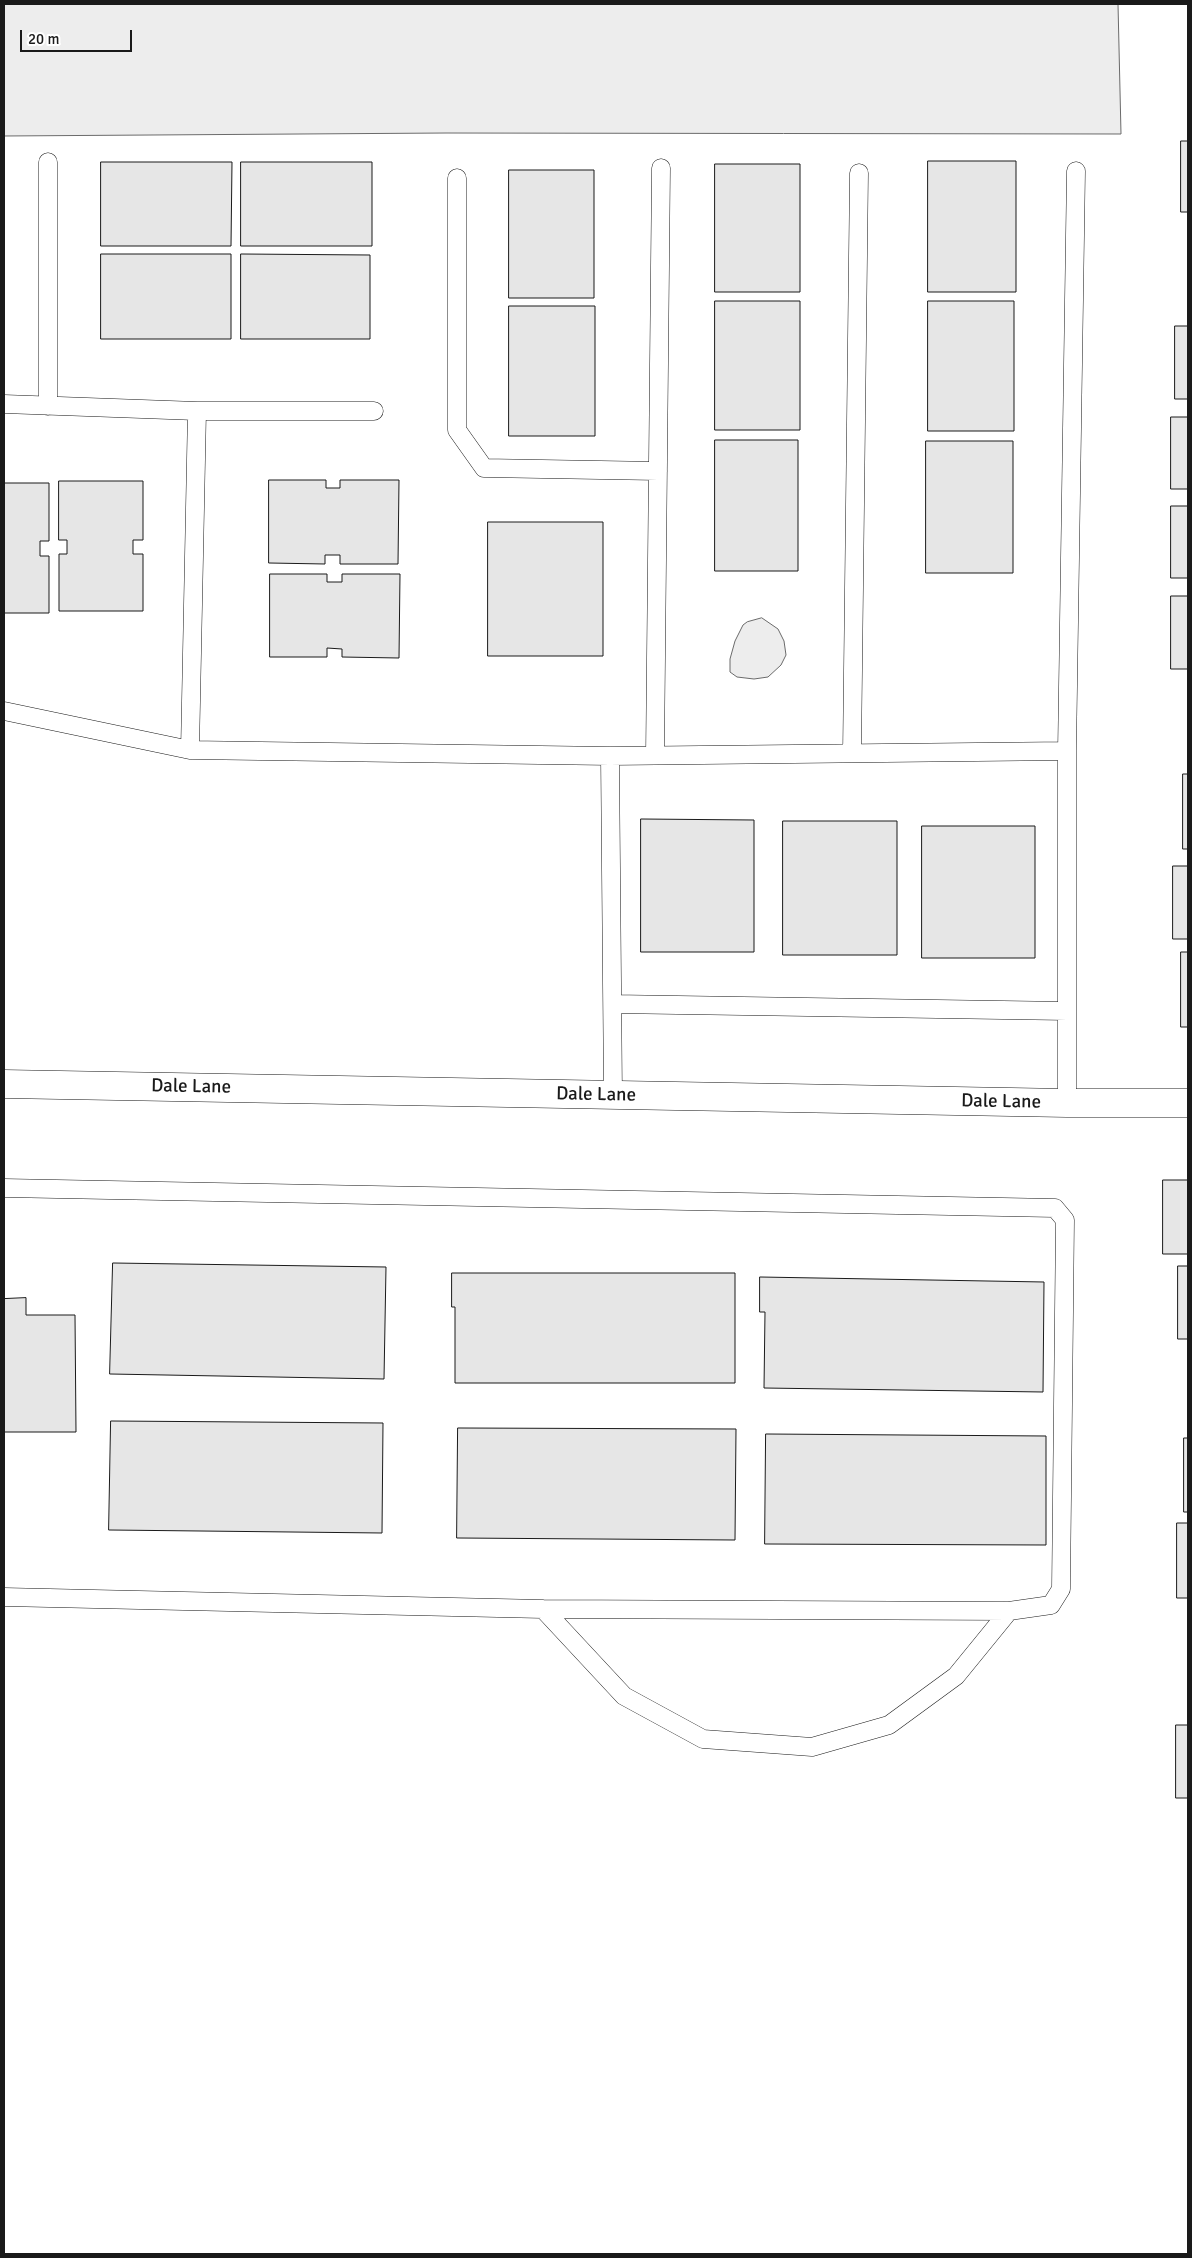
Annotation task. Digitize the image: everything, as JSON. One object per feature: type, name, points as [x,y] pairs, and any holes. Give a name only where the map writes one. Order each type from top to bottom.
[{"type":"street","name":"Dale Lane","points":[[4,1084],[1067,1103],[1188,1103]]},
{"type":"lane","points":[[48,162],[48,406]]},
{"type":"lane","points":[[655,755],[661,168]]},
{"type":"lane","points":[[1067,1103],[1067,751],[1076,171]]},
{"type":"lane","points":[[852,753],[859,172]]},
{"type":"lane","points":[[457,178],[457,430],[484,468],[658,471]]},
{"type":"lane","points":[[4,404],[197,410],[374,410]]},
{"type":"lane","points":[[190,750],[197,410]]},
{"type":"lane","points":[[4,710],[190,750],[610,756],[1067,751]]},
{"type":"lane","points":[[610,756],[613,1095]]},
{"type":"lane","points":[[613,1004],[1067,1011]]},
{"type":"lane","points":[[4,1188],[1055,1208],[1065,1220],[1061,1589],[1051,1605],[1009,1611],[543,1609],[4,1596]]},
{"type":"lane","points":[[543,1609],[624,1696],[703,1739],[812,1748],[889,1725],[956,1676],[1009,1611]]},
{"type":"shaded area","points":[[4,4],[1118,4],[1121,134],[446,133],[4,136]]},
{"type":"shaded area","points":[[762,618],[778,629],[784,641],[786,655],[781,665],[768,677],[754,679],[737,677],[730,672],[730,659],[735,641],[743,625]]},
{"type":"building","points":[[1181,141],[1188,141],[1188,212],[1181,212]]},
{"type":"building","points":[[928,161],[1016,161],[1016,292],[928,292]]},
{"type":"building","points":[[101,162],[232,162],[231,246],[101,246]]},
{"type":"building","points":[[241,162],[372,162],[372,246],[241,246]]},
{"type":"building","points":[[715,164],[800,164],[800,292],[715,292]]},
{"type":"building","points":[[509,170],[594,170],[594,298],[509,298]]},
{"type":"building","points":[[101,254],[231,254],[231,339],[101,339]]},
{"type":"building","points":[[241,254],[370,255],[370,339],[241,339]]},
{"type":"building","points":[[715,301],[800,301],[800,430],[715,430]]},
{"type":"building","points":[[928,301],[1014,301],[1014,431],[928,431]]},
{"type":"building","points":[[509,306],[595,306],[595,436],[509,436]]},
{"type":"building","points":[[1175,326],[1188,326],[1188,399],[1175,399]]},
{"type":"building","points":[[1171,417],[1188,417],[1188,489],[1171,489]]},
{"type":"building","points":[[715,440],[798,440],[798,571],[715,571]]},
{"type":"building","points":[[926,441],[1013,441],[1013,573],[926,573]]},
{"type":"building","points":[[269,480],[326,480],[326,488],[340,488],[340,480],[399,480],[398,564],[340,564],[340,555],[325,555],[325,564],[269,563]]},
{"type":"building","points":[[59,481],[143,481],[143,540],[133,540],[133,554],[143,554],[143,611],[59,611],[59,554],[67,554],[67,540],[59,540]]},
{"type":"building","points":[[4,483],[49,483],[49,541],[40,541],[40,556],[49,556],[49,613],[4,613]]},
{"type":"building","points":[[1171,506],[1188,506],[1188,578],[1171,578]]},
{"type":"building","points":[[488,522],[603,522],[603,656],[488,656]]},
{"type":"building","points":[[270,574],[327,574],[327,582],[342,582],[342,574],[400,574],[399,658],[342,657],[342,649],[327,648],[327,657],[270,657]]},
{"type":"building","points":[[1171,596],[1188,596],[1188,669],[1171,669]]},
{"type":"building","points":[[1183,774],[1188,774],[1188,849],[1183,849]]},
{"type":"building","points":[[641,819],[754,820],[754,952],[641,952]]},
{"type":"building","points":[[783,821],[897,821],[897,955],[783,955]]},
{"type":"building","points":[[922,826],[1035,826],[1035,958],[922,958]]},
{"type":"building","points":[[1173,866],[1188,866],[1188,939],[1173,939]]},
{"type":"building","points":[[1181,952],[1188,952],[1188,1027],[1181,1027]]},
{"type":"building","points":[[1163,1180],[1188,1180],[1188,1254],[1163,1254]]},
{"type":"building","points":[[113,1263],[386,1267],[384,1379],[110,1374]]},
{"type":"building","points":[[1178,1266],[1188,1266],[1188,1339],[1178,1339]]},
{"type":"building","points":[[452,1273],[735,1273],[735,1383],[455,1383],[455,1307],[452,1307]]},
{"type":"building","points":[[760,1277],[1044,1282],[1043,1392],[764,1388],[765,1312],[760,1312]]},
{"type":"building","points":[[26,1298],[26,1315],[75,1315],[76,1432],[4,1432],[4,1299]]},
{"type":"building","points":[[111,1421],[383,1423],[382,1533],[109,1530]]},
{"type":"building","points":[[458,1428],[736,1429],[735,1540],[457,1538]]},
{"type":"building","points":[[766,1434],[1046,1436],[1046,1545],[765,1544]]},
{"type":"building","points":[[1184,1438],[1188,1438],[1188,1512],[1184,1512]]},
{"type":"building","points":[[1177,1523],[1188,1523],[1188,1598],[1177,1598]]},
{"type":"building","points":[[1176,1725],[1188,1725],[1188,1798],[1176,1798]]}]
